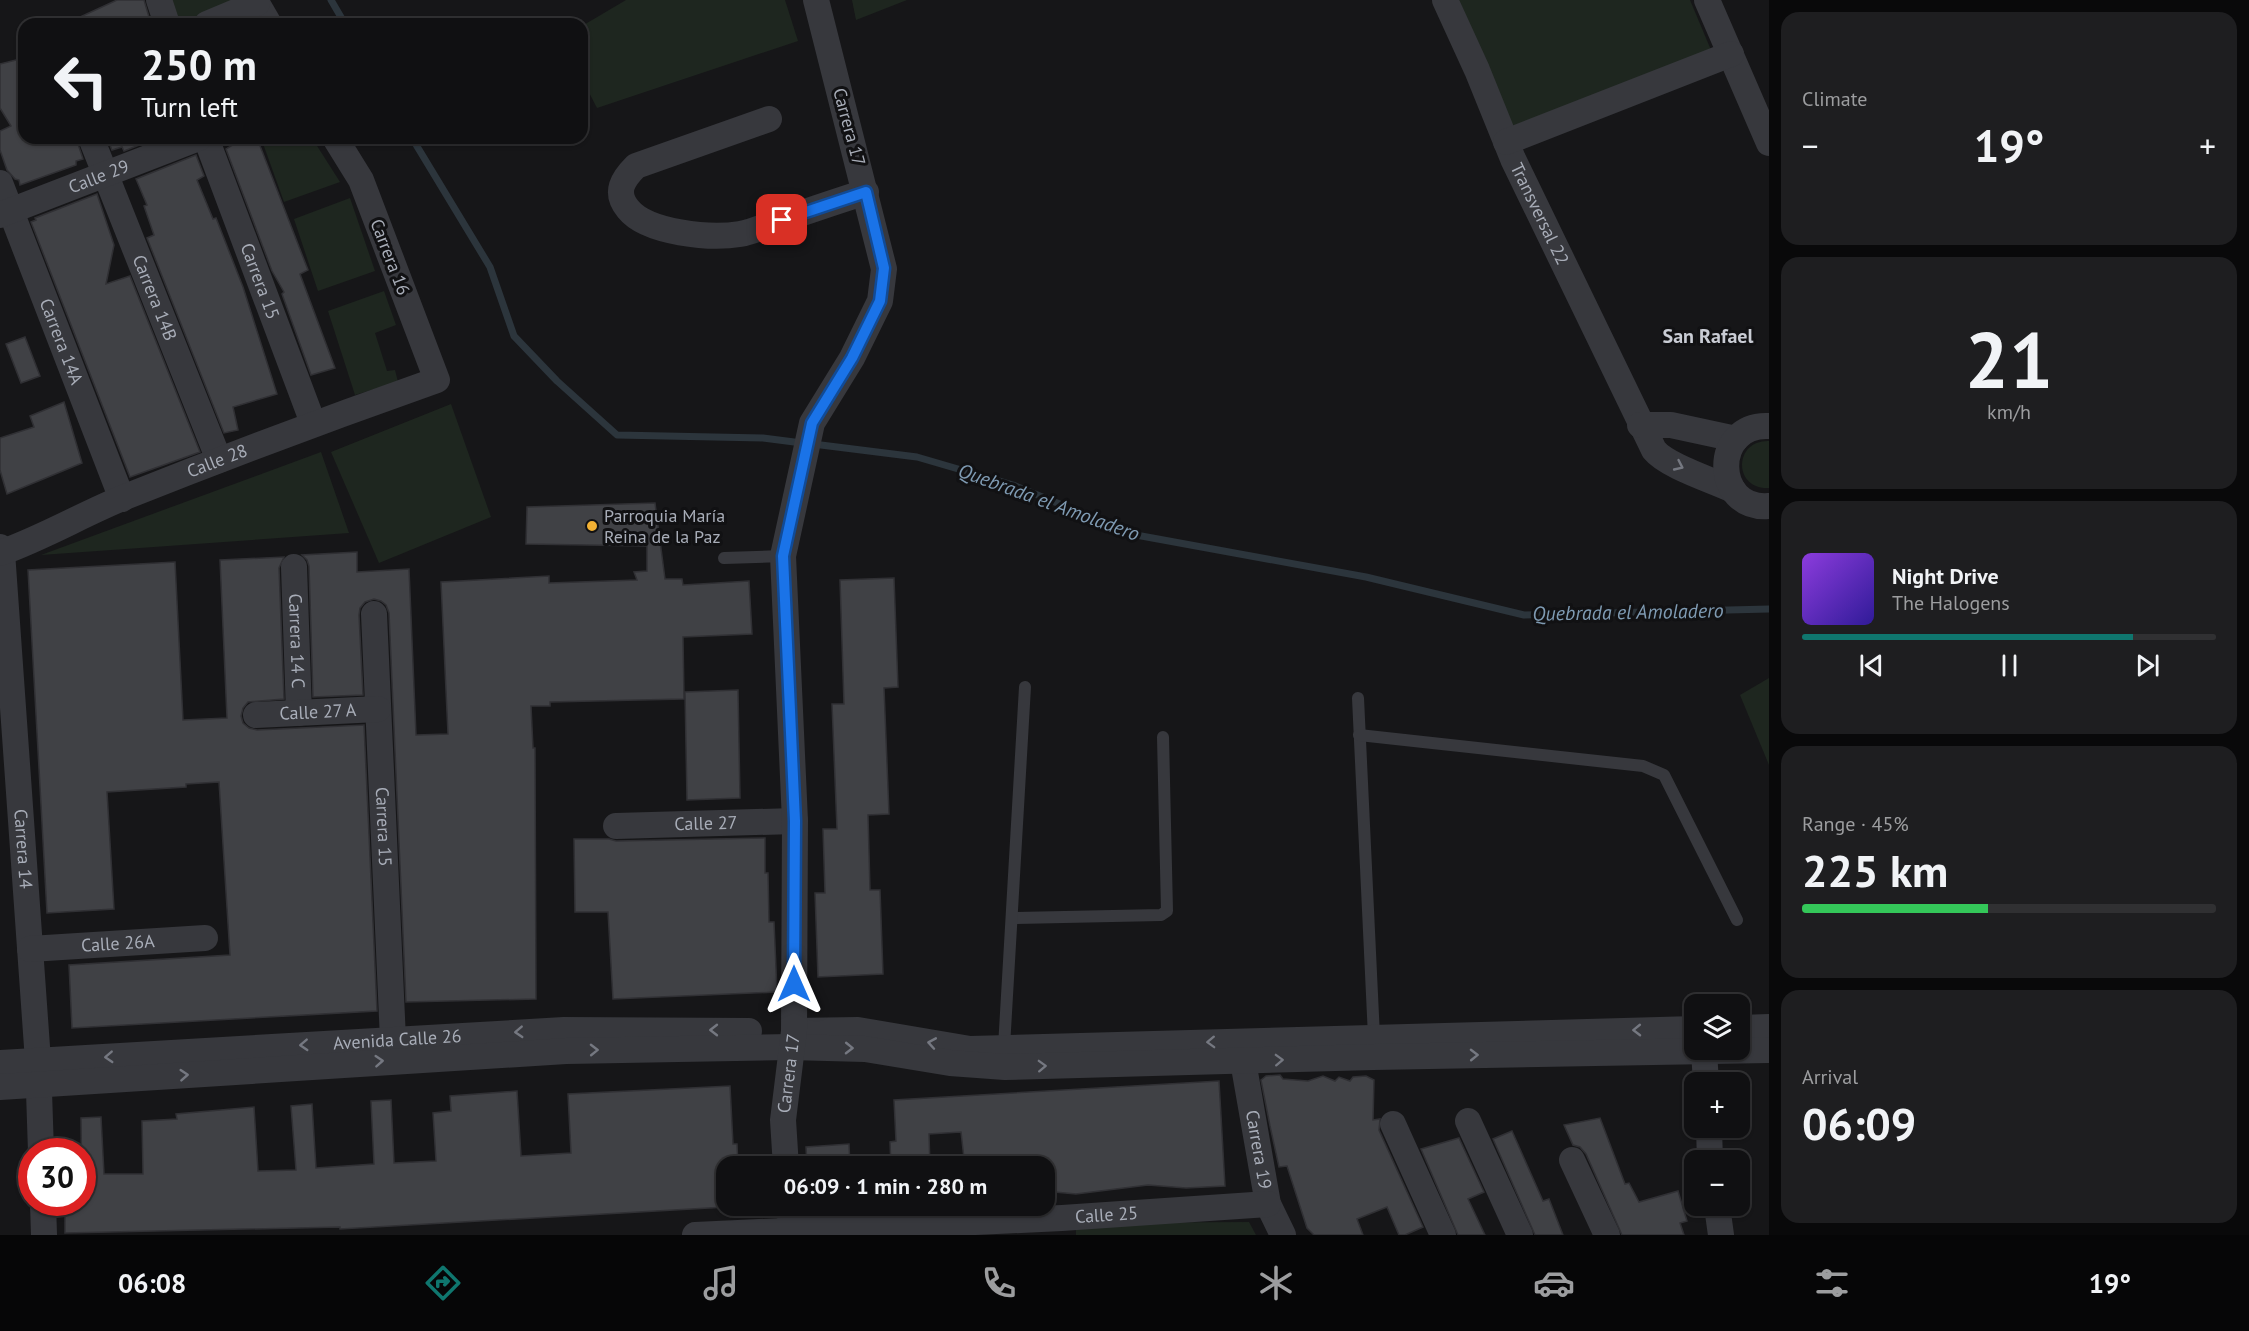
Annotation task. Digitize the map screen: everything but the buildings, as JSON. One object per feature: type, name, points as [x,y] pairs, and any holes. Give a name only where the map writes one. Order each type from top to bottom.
[{"type":"street","points":[[159,0],[165,18]]},
{"type":"street","name":"Carrera 17","points":[[785,1156],[783,1120],[792,1039],[795,821],[783,556],[812,423],[852,358],[880,301],[884,268],[816,0]]},
{"type":"street","name":"Transversal 22","points":[[1445,0],[1506,142],[1640,425],[1659,456],[1756,505]]},
{"type":"street","points":[[1707,0],[1769,143]]},
{"type":"street","points":[[228,18],[260,9]]},
{"type":"street","points":[[1506,142],[1731,54]]},
{"type":"street","points":[[769,119],[636,166],[626,176],[620,188],[622,202],[633,215],[649,223],[674,231],[713,236],[740,234],[866,192]]},
{"type":"street","name":"Carrera 14B","points":[[93,144],[219,460]]},
{"type":"street","name":"Calle 29","points":[[6,213],[183,144]]},
{"type":"street","name":"Carrera 15","points":[[208,144],[313,423]]},
{"type":"street","name":"Carrera 16","points":[[339,144],[361,180],[437,380]]},
{"type":"street","name":"Carrera 14A","points":[[0,183],[6,213],[122,499]]},
{"type":"street","name":"Calle 28","points":[[1,551],[122,499],[313,423],[437,380]]},
{"type":"street","points":[[1640,425],[1671,425],[1736,439]]},
{"type":"street","points":[[1756,505],[1727,478],[1725,464],[1729,450],[1736,439],[1745,432],[1768,425]]},
{"type":"street","name":"Carrera 14","points":[[1,551],[30,949],[40,1138]]},
{"type":"street","name":"Carrera 14 C","points":[[294,567],[299,713]]},
{"type":"street","name":"Carrera 15","points":[[374,614],[393,1040]]},
{"type":"street","name":"Calle 27 A","points":[[256,715],[378,709]]},
{"type":"street","name":"Calle 27","points":[[616,826],[795,821]]},
{"type":"street","name":"Calle 26A","points":[[30,949],[206,938]]},
{"type":"street","points":[[1750,1028],[1769,1027]]},
{"type":"street","name":"Avenida Calle 26","points":[[0,1087],[38,1073],[393,1040],[564,1030],[792,1039]]},
{"type":"street","points":[[792,1039],[858,1030],[970,1049],[1374,1037],[1684,1040]]},
{"type":"street","points":[[792,1039],[950,1063],[1005,1067],[1243,1061],[1684,1041]]},
{"type":"street","name":"Avenida Calle 26","points":[[0,1063],[38,1073],[566,1051],[792,1039]]},
{"type":"street","points":[[1750,1047],[1769,1050]]},
{"type":"street","name":"Carrera 19","points":[[1243,1061],[1268,1204],[1283,1235]]},
{"type":"street","points":[[1468,1120],[1520,1235]]},
{"type":"street","points":[[1393,1124],[1443,1235]]},
{"type":"street","points":[[1572,1160],[1607,1235]]},
{"type":"street","name":"Calle 25","points":[[694,1235],[791,1224],[931,1230],[1063,1227],[1268,1204]]},
{"type":"street","points":[[43,1216],[44,1235]]},
{"type":"street","points":[[1718,1216],[1721,1235]]},
{"type":"lane","points":[[724,558],[783,556]]},
{"type":"lane","points":[[1004,1047],[1025,687]]},
{"type":"lane","points":[[1358,698],[1374,1037]]},
{"type":"lane","points":[[1359,735],[1642,766],[1664,775],[1737,920]]},
{"type":"lane","points":[[1011,918],[1161,915],[1167,910],[1162,737]]},
{"type":"shaded area","points":[[167,0],[252,0],[210,18],[174,18]]},
{"type":"shaded area","points":[[626,0],[785,0],[798,41],[597,108],[588,91],[588,22]]},
{"type":"shaded area","points":[[852,0],[907,0],[856,20]]},
{"type":"shaded area","points":[[1459,0],[1690,0],[1711,50],[1513,126]]},
{"type":"shaded area","points":[[263,144],[316,144],[340,182],[284,202]]},
{"type":"shaded area","points":[[350,198],[375,271],[318,291],[294,219]]},
{"type":"shaded area","points":[[384,291],[396,325],[375,333],[387,371],[395,370],[398,382],[355,395],[328,311]]},
{"type":"shaded area","points":[[451,404],[491,517],[379,563],[331,452]]},
{"type":"shaded area","points":[[1769,441],[1769,488],[1757,487],[1744,474],[1742,465],[1744,456],[1749,448],[1757,443]]},
{"type":"shaded area","points":[[321,452],[349,533],[41,555]]},
{"type":"shaded area","points":[[1769,678],[1769,765],[1740,695]]},
{"type":"shaded area","points":[[1249,1222],[1256,1235],[1076,1235],[1076,1223]]},
{"type":"waterway","name":"Quebrada el Amoladero","points":[[331,0],[342,18]]},
{"type":"waterway","name":"Quebrada el Amoladero","points":[[416,144],[490,267],[514,336],[557,381],[617,435],[763,438],[802,443]]},
{"type":"waterway","name":"Quebrada el Amoladero","points":[[813,444],[917,457],[1013,485],[1136,535],[1366,577],[1524,615],[1769,609]]},
{"type":"place","name":"Parroquia María Reina de la Paz","points":[[592,526]]},
{"type":"district","name":"San Rafael","points":[[1708,336]]},
{"type":"route","points":[[782,220],[866,192],[884,268],[880,301],[852,358],[812,423],[783,556],[795,821],[794,984]]}]
